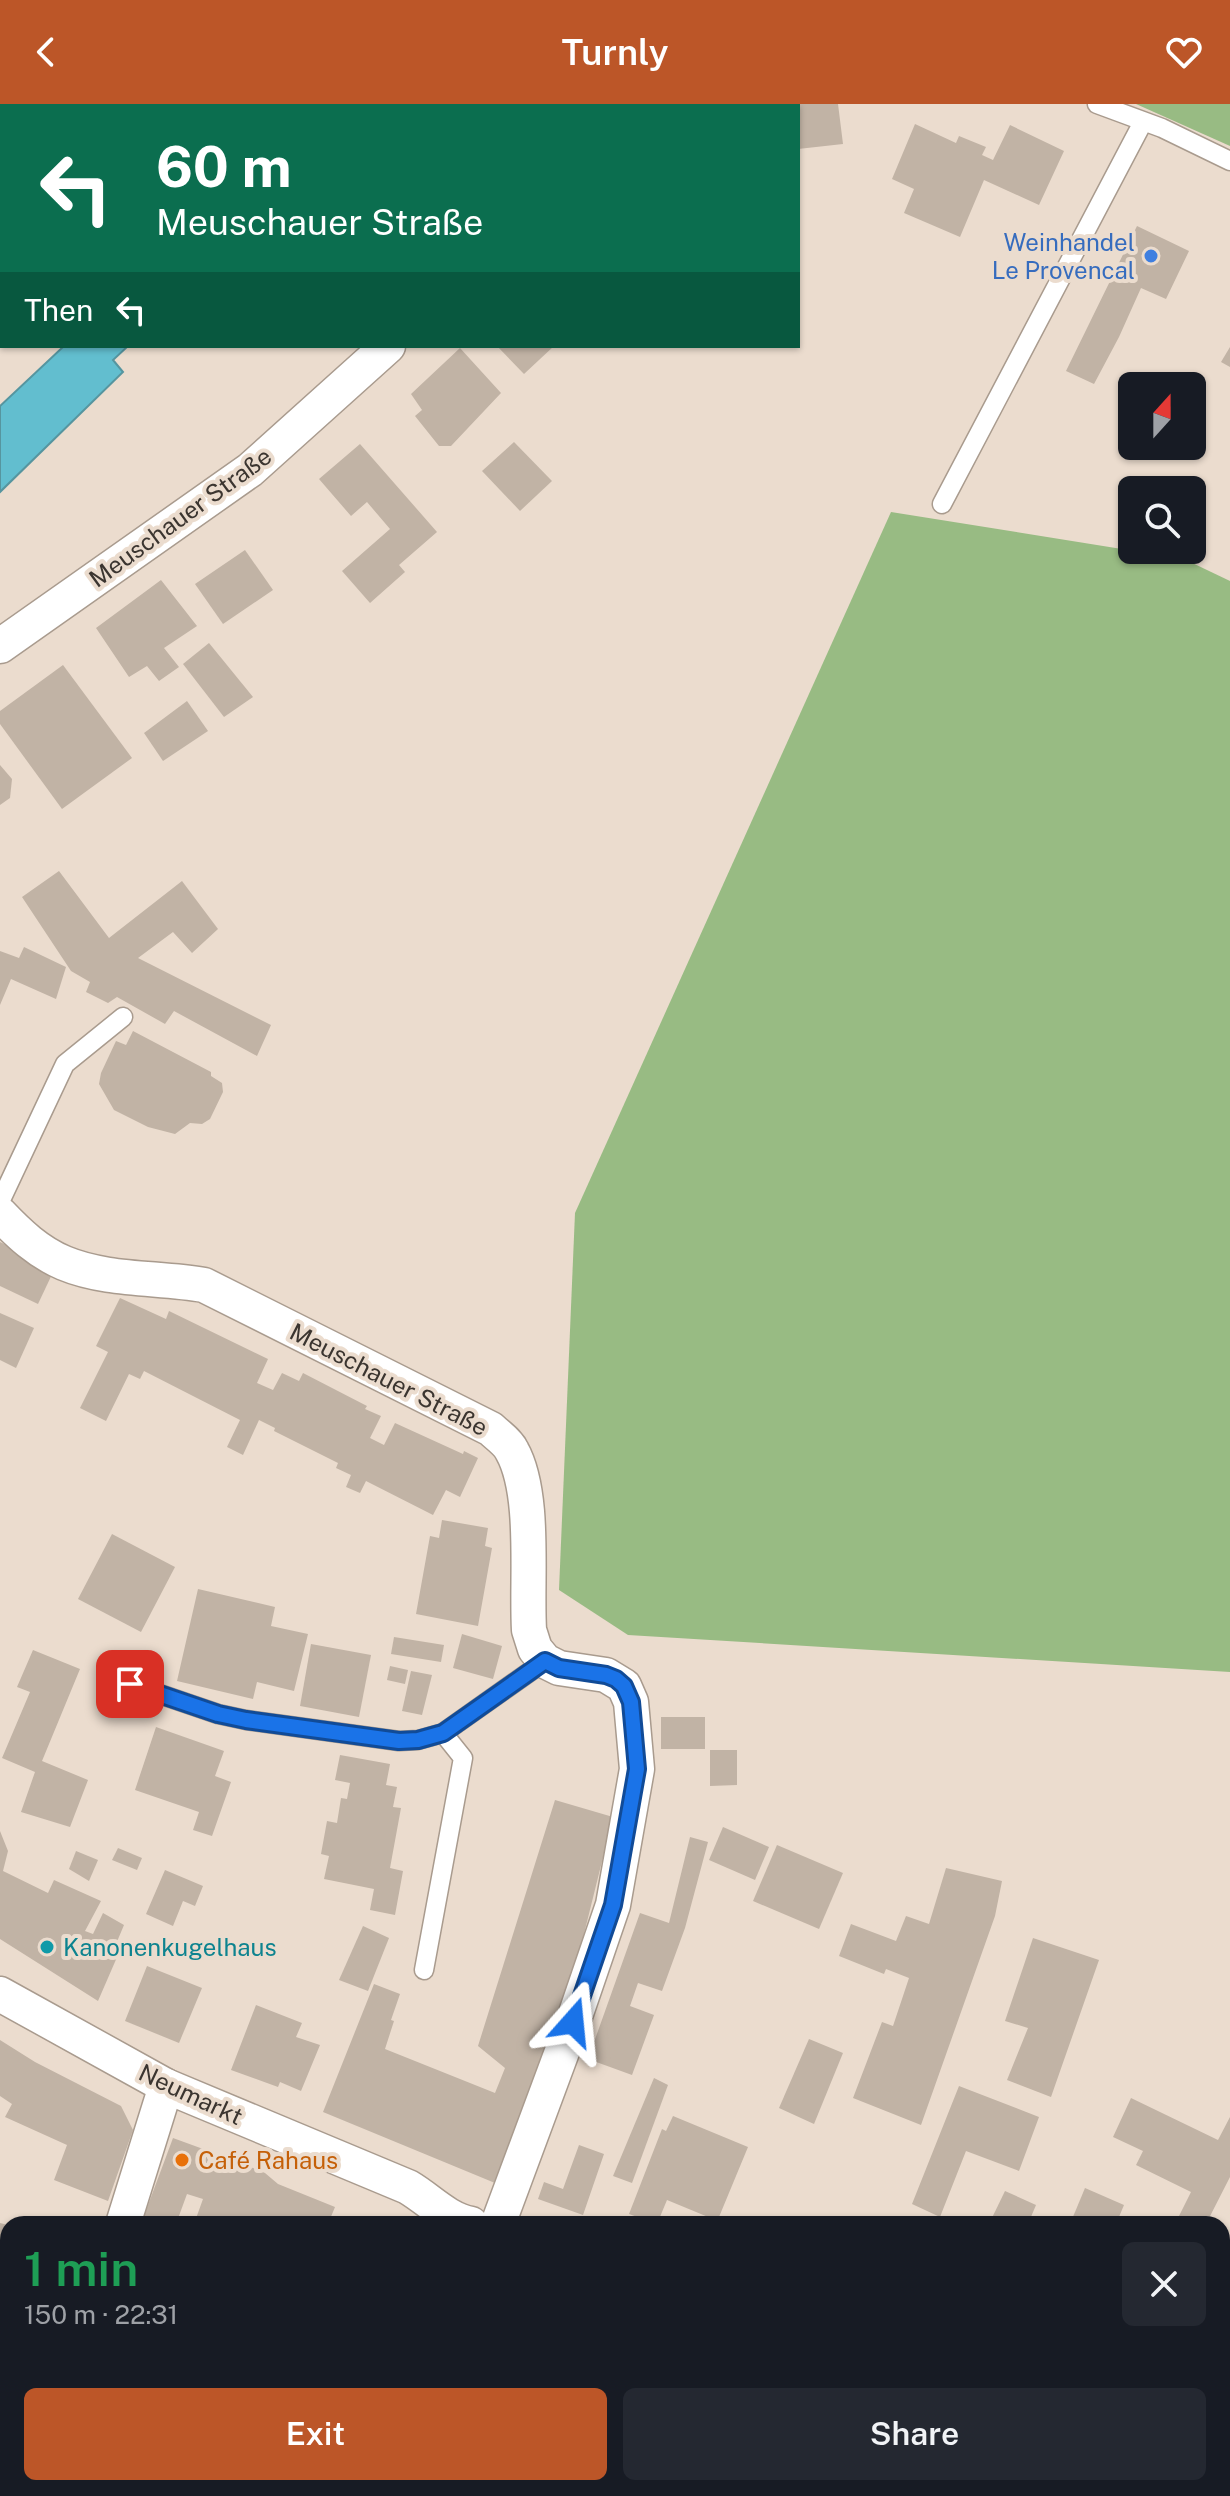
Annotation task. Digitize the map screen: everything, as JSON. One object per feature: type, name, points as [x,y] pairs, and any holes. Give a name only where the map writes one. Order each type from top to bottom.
[{"type":"street","name":"Meuschauer Straße","points":[[0,646],[250,470],[386,348]]},
{"type":"street","name":"Meuschauer Straße","points":[[0,1214],[24,1240],[64,1263],[120,1277],[169,1279],[204,1285],[491,1429],[510,1447],[520,1467],[527,1543],[529,1630],[535,1649],[545,1661]]},
{"type":"street","points":[[501,2216],[613,1905],[637,1769],[631,1702],[624,1686],[606,1675],[559,1668],[545,1661]]},
{"type":"street","name":"Neumarkt","points":[[0,1994],[166,2086],[408,2187],[426,2197],[447,2216]]},
{"type":"street","points":[[125,2216],[166,2086]]},
{"type":"lane","points":[[1097,104],[1230,161]]},
{"type":"lane","points":[[942,504],[1143,122]]},
{"type":"lane","points":[[0,1202],[65,1064],[123,1017]]},
{"type":"lane","points":[[130,1684],[218,1714],[246,1720],[399,1741],[418,1740],[443,1733],[545,1661]]},
{"type":"lane","points":[[424,1970],[463,1758],[443,1733]]},
{"type":"green space","points":[[1136,104],[1230,104],[1230,146]]},
{"type":"green space","points":[[891,512],[1118,548],[1118,564],[1194,564],[1230,581],[1230,1672],[628,1635],[559,1590],[575,1213]]},
{"type":"water","points":[[62,348],[126,348],[113,360],[123,372],[0,492],[0,406]]},
{"type":"building","points":[[800,104],[838,104],[843,144],[800,149]]},
{"type":"building","points":[[915,124],[956,143],[959,136],[986,147],[982,155],[993,160],[1010,125],[1064,151],[1039,205],[984,180],[960,237],[904,213],[914,189],[892,179]]},
{"type":"building","points":[[1137,226],[1189,251],[1166,299],[1141,288],[1094,384],[1066,371]]},
{"type":"building","points":[[1230,347],[1230,367],[1221,362]]},
{"type":"building","points":[[460,348],[501,393],[451,446],[439,446],[415,416],[422,410],[411,394]]},
{"type":"building","points":[[499,348],[552,348],[524,374]]},
{"type":"building","points":[[514,442],[552,481],[520,511],[482,471]]},
{"type":"building","points":[[360,444],[437,532],[399,565],[405,572],[370,603],[342,571],[390,529],[367,502],[351,516],[319,479]]},
{"type":"building","points":[[245,550],[273,590],[223,624],[195,584]]},
{"type":"building","points":[[161,580],[197,626],[164,648],[179,667],[159,681],[147,666],[129,677],[96,628]]},
{"type":"building","points":[[209,643],[253,697],[224,717],[183,664]]},
{"type":"building","points":[[63,665],[132,758],[62,809],[0,724],[0,711]]},
{"type":"building","points":[[187,701],[208,731],[163,761],[144,733]]},
{"type":"building","points":[[0,765],[12,779],[10,798],[0,805]]},
{"type":"building","points":[[59,871],[109,938],[182,881],[218,929],[192,953],[173,932],[138,958],[271,1025],[257,1056],[174,1011],[165,1024],[117,997],[108,1003],[86,992],[90,982],[71,971],[22,897]]},
{"type":"building","points":[[24,947],[66,967],[56,999],[11,979],[0,1005],[0,951],[19,958]]},
{"type":"building","points":[[133,1031],[211,1072],[211,1076],[222,1083],[223,1092],[210,1119],[202,1124],[190,1123],[175,1134],[148,1127],[114,1110],[99,1084],[101,1073],[116,1041],[126,1045]]},
{"type":"building","points":[[0,1242],[55,1268],[38,1304],[0,1286]]},
{"type":"building","points":[[120,1298],[166,1319],[169,1311],[268,1359],[257,1383],[273,1390],[282,1373],[299,1381],[303,1373],[367,1406],[365,1409],[381,1416],[370,1438],[384,1445],[395,1423],[478,1458],[460,1497],[446,1490],[433,1515],[366,1481],[360,1493],[346,1487],[351,1475],[336,1468],[338,1463],[274,1431],[275,1428],[259,1420],[243,1455],[227,1447],[240,1420],[144,1371],[140,1379],[129,1374],[106,1421],[80,1408],[108,1352],[96,1346]]},
{"type":"building","points":[[0,1313],[34,1328],[16,1368],[0,1360]]},
{"type":"building","points":[[442,1520],[488,1528],[485,1546],[492,1548],[478,1626],[416,1614],[430,1536],[439,1538]]},
{"type":"building","points":[[112,1534],[175,1567],[141,1632],[78,1599]]},
{"type":"building","points":[[198,1589],[275,1607],[271,1626],[308,1634],[294,1691],[257,1682],[253,1699],[177,1681]]},
{"type":"building","points":[[462,1634],[502,1646],[493,1679],[453,1668]]},
{"type":"building","points":[[394,1637],[444,1645],[441,1662],[391,1654]]},
{"type":"building","points":[[311,1644],[371,1655],[359,1717],[300,1706]]},
{"type":"building","points":[[33,1650],[80,1669],[42,1761],[88,1780],[70,1827],[21,1812],[35,1772],[2,1758],[30,1692],[17,1687]]},
{"type":"building","points":[[390,1666],[408,1670],[405,1684],[387,1680]]},
{"type":"building","points":[[411,1671],[432,1675],[422,1715],[402,1711]]},
{"type":"building","points":[[661,1717],[705,1717],[705,1749],[661,1749]]},
{"type":"building","points":[[156,1727],[224,1751],[215,1776],[231,1782],[212,1836],[193,1830],[199,1812],[135,1790]]},
{"type":"building","points":[[710,1750],[737,1750],[737,1785],[710,1786]]},
{"type":"building","points":[[340,1755],[390,1764],[386,1785],[397,1787],[393,1807],[401,1808],[390,1868],[403,1871],[395,1915],[370,1910],[374,1889],[324,1879],[329,1856],[321,1854],[327,1821],[337,1823],[341,1798],[347,1799],[350,1783],[335,1780]]},
{"type":"building","points":[[555,1800],[613,1817],[580,1950],[538,2081],[495,2183],[323,2112],[374,1984],[400,1994],[385,2049],[495,2093],[505,2068],[478,2046]]},
{"type":"building","points":[[723,1827],[769,1847],[755,1880],[709,1860]]},
{"type":"building","points":[[0,1831],[8,1851],[3,1871],[48,1893],[54,1880],[101,1901],[85,1931],[93,1934],[103,1913],[124,1925],[116,1944],[121,1948],[98,2001],[0,1939]]},
{"type":"building","points":[[690,1837],[708,1842],[685,1928],[662,1991],[638,1983],[630,2006],[654,2015],[632,2075],[588,2059],[640,1913],[669,1923]]},
{"type":"building","points":[[777,1845],[843,1873],[819,1929],[753,1901]]},
{"type":"building","points":[[118,1848],[142,1858],[137,1870],[112,1860]]},
{"type":"building","points":[[76,1851],[98,1860],[89,1881],[69,1869]]},
{"type":"building","points":[[946,1868],[1002,1881],[995,1916],[921,2125],[853,2098],[882,2022],[893,2026],[909,1978],[886,1969],[884,1974],[839,1956],[851,1924],[896,1941],[906,1916],[929,1924]]},
{"type":"building","points":[[165,1870],[203,1886],[195,1906],[183,1901],[173,1926],[146,1914]]},
{"type":"building","points":[[363,1926],[389,1938],[368,1991],[339,1980]]},
{"type":"building","points":[[1033,1938],[1099,1960],[1051,2097],[1007,2080],[1028,2028],[1005,2021]]},
{"type":"building","points":[[147,1966],[202,1988],[179,2043],[125,2021]]},
{"type":"building","points":[[256,2005],[302,2023],[296,2037],[320,2045],[301,2091],[280,2082],[278,2087],[231,2070]]},
{"type":"building","points":[[809,2039],[843,2053],[814,2124],[779,2108]]},
{"type":"building","points":[[0,2040],[35,2062],[121,2106],[133,2130],[108,2201],[54,2180],[67,2145],[5,2117],[12,2104],[0,2096]]},
{"type":"building","points":[[654,2078],[668,2085],[632,2183],[613,2176]]},
{"type":"building","points":[[959,2086],[1039,2117],[1019,2171],[966,2151],[940,2216],[912,2204]]},
{"type":"building","points":[[1131,2098],[1218,2140],[1230,2117],[1230,2177],[1210,2216],[1179,2216],[1191,2192],[1136,2165],[1143,2151],[1113,2137]]},
{"type":"building","points":[[673,2116],[748,2147],[719,2216],[706,2216],[667,2200],[660,2216],[629,2214],[662,2129],[666,2131]]},
{"type":"building","points":[[173,2138],[265,2173],[278,2184],[335,2207],[331,2216],[197,2216],[203,2199],[187,2194],[179,2216],[144,2216]]},
{"type":"building","points":[[579,2145],[604,2154],[583,2215],[538,2199],[544,2182],[563,2189]]},
{"type":"building","points":[[1085,2188],[1124,2205],[1119,2216],[1073,2216]]},
{"type":"building","points":[[1005,2191],[1036,2205],[1031,2216],[993,2216]]},
{"type":"place","name":"Weinhandel Le Provencal","points":[[1151,256]]},
{"type":"place","name":"Kanonenkugelhaus","points":[[47,1947]]},
{"type":"place","name":"Café Rahaus","points":[[182,2160]]},
{"type":"route","points":[[130,1684],[218,1714],[246,1720],[399,1741],[418,1740],[443,1733],[545,1661],[559,1668],[616,1679],[624,1686],[631,1702],[637,1769],[613,1905],[573,2022]]}]
